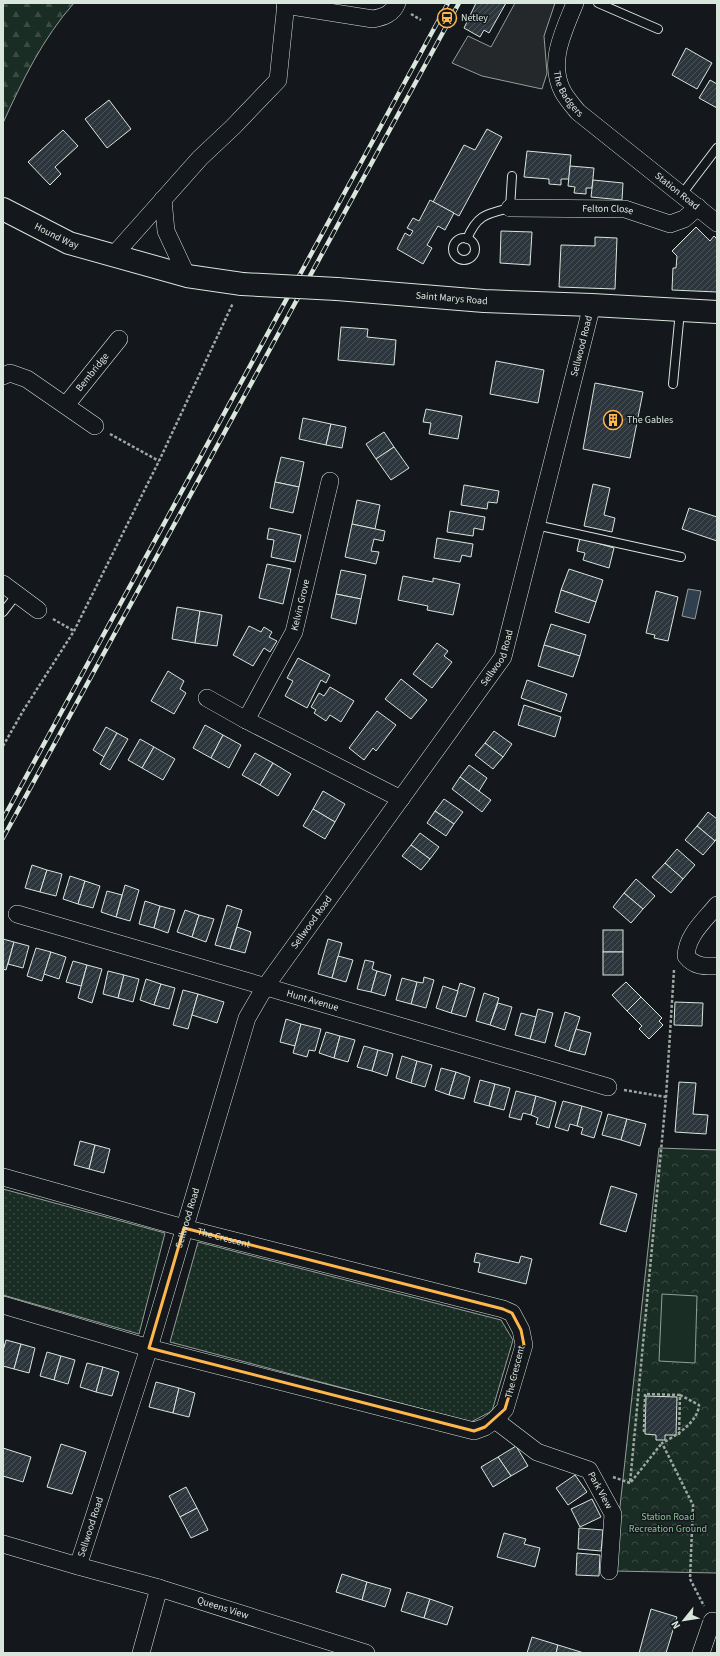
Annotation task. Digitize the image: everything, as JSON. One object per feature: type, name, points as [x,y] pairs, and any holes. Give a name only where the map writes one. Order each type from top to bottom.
[{"type":"street","points":[[113,256],[200,158],[233,127],[278,80],[286,4],[373,18],[387,16],[397,3]]},
{"type":"street","name":"The Badgers","points":[[575,3],[557,49],[556,71],[563,91],[578,112],[637,159]]},
{"type":"street","name":"Station Road","points":[[637,159],[717,223]]},
{"type":"street","points":[[163,199],[166,231],[187,276]]},
{"type":"street","name":"Felton Close","points":[[510,208],[625,209],[670,224],[684,219],[698,207]]},
{"type":"street","name":"Hound Way","points":[[3,209],[68,243],[113,256]]},
{"type":"street","name":"Saint Marys Road","points":[[113,256],[239,291],[338,289],[484,301],[717,312]]},
{"type":"street","name":"Sellwood Road","points":[[78,1566],[149,1348],[247,1018],[265,987],[503,657],[592,305]]},
{"type":"street","name":"Bembridge","points":[[66,405],[119,339]]},
{"type":"street","points":[[3,376],[10,374],[27,379],[95,426]]},
{"type":"street","name":"Kelvin Grove","points":[[246,720],[294,632],[330,481]]},
{"type":"street","points":[[3,584],[38,610]]},
{"type":"street","points":[[208,698],[246,720],[401,799]]},
{"type":"street","points":[[717,905],[690,938],[680,960],[691,962],[699,966],[717,966]]},
{"type":"street","name":"Hunt Avenue","points":[[17,914],[608,1087]]},
{"type":"street","name":"The Crescent","points":[[3,1176],[184,1228],[504,1309],[512,1313],[521,1330],[524,1345],[505,1409],[495,1420],[485,1427],[474,1431],[149,1348],[3,1305]]},
{"type":"street","name":"Park View","points":[[495,1420],[537,1452],[589,1470],[613,1514],[609,1571]]},
{"type":"street","name":"Queens View","points":[[3,1544],[159,1588],[366,1653]]},
{"type":"street","points":[[140,1653],[159,1588]]},
{"type":"street","points":[[701,1653],[715,1621]]},
{"type":"lane","points":[[598,3],[658,29]]},
{"type":"lane","points":[[682,194],[717,148]]},
{"type":"lane","points":[[467,239],[471,229],[479,218],[510,208],[512,176]]},
{"type":"lane","points":[[673,384],[680,310]]},
{"type":"lane","points":[[536,524],[682,556]]},
{"type":"lane","points":[[3,612],[17,594]]},
{"type":"path","points":[[3,746],[23,711],[74,631],[159,462],[239,291]]},
{"type":"path","points":[[95,426],[159,462]]},
{"type":"path","points":[[38,610],[74,631]]},
{"type":"path","points":[[630,1483],[680,960]]},
{"type":"path","points":[[608,1087],[666,1097]]},
{"type":"path","points":[[630,1483],[662,1443],[679,1435],[699,1412],[700,1405],[680,1395],[645,1394],[644,1432]]},
{"type":"path","points":[[679,1435],[680,1395]]},
{"type":"path","points":[[662,1443],[693,1505],[690,1579],[703,1604],[707,1617],[715,1621]]},
{"type":"path","points":[[589,1470],[630,1483]]},
{"type":"highlighted area","points":[[184,1228],[503,1309],[512,1313],[521,1330],[524,1345],[505,1409],[485,1427],[474,1431],[149,1348]]},
{"type":"green space","points":[[3,3],[74,3],[52,31],[34,60],[3,123]]},
{"type":"green space","name":"Station Road Recreation Ground","points":[[659,1148],[717,1150],[717,1573],[613,1571]]},
{"type":"green space","points":[[3,1189],[165,1233],[139,1334],[3,1295]]},
{"type":"green space","points":[[198,1242],[501,1320],[513,1340],[492,1411],[471,1422],[170,1342]]},
{"type":"green space","points":[[662,1294],[697,1296],[695,1363],[659,1361]]},
{"type":"shaded area","points":[[515,3],[555,3],[544,36],[547,73],[542,89],[482,76],[452,63],[468,36],[491,47]]},
{"type":"water","points":[[688,589],[701,591],[695,619],[682,616]]},
{"type":"building","points":[[476,3],[506,3],[489,33],[484,30],[480,37],[464,28]]},
{"type":"building","points":[[686,48],[712,63],[697,89],[672,75]]},
{"type":"building","points":[[710,80],[717,84],[717,108],[699,98]]},
{"type":"building","points":[[109,100],[131,129],[107,148],[85,119]]},
{"type":"building","points":[[487,129],[502,137],[459,216],[433,202],[464,145],[475,150]]},
{"type":"building","points":[[63,130],[78,146],[55,167],[61,174],[50,185],[28,162]]},
{"type":"building","points":[[527,151],[571,155],[569,179],[561,179],[561,185],[549,184],[549,179],[524,177]]},
{"type":"building","points":[[570,166],[594,168],[592,188],[586,188],[586,194],[574,193],[575,187],[568,186]]},
{"type":"building","points":[[593,180],[623,183],[622,200],[591,197]]},
{"type":"building","points":[[430,200],[454,213],[445,230],[438,226],[427,245],[432,248],[423,264],[397,249],[405,233],[410,236],[413,231],[407,228],[413,218],[419,221]]},
{"type":"building","points":[[696,227],[710,241],[714,236],[717,239],[717,292],[672,290],[673,268],[676,268],[677,256],[672,251]]},
{"type":"building","points":[[501,231],[532,232],[530,265],[500,263]]},
{"type":"building","points":[[595,237],[617,238],[615,289],[559,287],[561,245],[595,246]]},
{"type":"building","points":[[341,327],[368,329],[367,337],[396,340],[394,365],[338,360]]},
{"type":"building","points":[[496,361],[544,370],[538,403],[490,394]]},
{"type":"building","name":"The Gables","points":[[595,383],[643,392],[630,458],[583,449]]},
{"type":"building","points":[[426,409],[462,416],[458,439],[429,434],[431,423],[423,422]]},
{"type":"building","points":[[303,418],[331,424],[326,445],[299,439]]},
{"type":"building","points":[[331,424],[346,427],[342,448],[326,445]]},
{"type":"building","points":[[384,432],[394,447],[376,459],[366,444]]},
{"type":"building","points":[[394,447],[409,468],[391,480],[376,459]]},
{"type":"building","points":[[281,457],[304,462],[299,487],[275,482]]},
{"type":"building","points":[[275,482],[299,487],[293,513],[270,508]]},
{"type":"building","points":[[593,484],[610,488],[604,515],[615,518],[612,532],[584,526]]},
{"type":"building","points":[[464,485],[499,491],[497,503],[488,502],[487,509],[461,505]]},
{"type":"building","points":[[357,500],[380,505],[375,529],[352,524]]},
{"type":"building","points":[[689,508],[717,517],[717,541],[682,529]]},
{"type":"building","points":[[450,511],[485,517],[483,530],[474,528],[473,536],[447,532]]},
{"type":"building","points":[[352,524],[385,531],[383,541],[374,539],[371,551],[379,552],[376,564],[345,557]]},
{"type":"building","points":[[269,528],[301,535],[295,562],[271,557],[274,540],[267,539]]},
{"type":"building","points":[[437,538],[473,544],[471,557],[462,555],[460,562],[434,558]]},
{"type":"building","points":[[580,538],[614,548],[609,568],[583,560],[585,553],[577,551]]},
{"type":"building","points":[[267,564],[291,569],[283,604],[259,598]]},
{"type":"building","points":[[569,569],[603,580],[596,602],[561,590]]},
{"type":"building","points":[[341,570],[366,575],[361,599],[336,594]]},
{"type":"building","points":[[403,576],[433,582],[433,578],[460,584],[453,615],[427,610],[428,606],[398,600]]},
{"type":"building","points":[[561,590],[596,602],[589,623],[555,612]]},
{"type":"building","points":[[656,591],[678,597],[668,641],[654,638],[655,635],[646,633]]},
{"type":"building","points":[[336,594],[361,599],[356,624],[331,618]]},
{"type":"building","points":[[177,607],[200,611],[195,643],[172,639]]},
{"type":"building","points":[[200,611],[222,615],[217,646],[195,643]]},
{"type":"building","points":[[551,624],[586,635],[580,656],[544,645]]},
{"type":"building","points":[[249,626],[261,632],[264,627],[272,632],[269,637],[277,641],[270,652],[264,648],[253,666],[233,655]]},
{"type":"building","points":[[437,643],[448,651],[444,656],[452,662],[432,688],[413,674]]},
{"type":"building","points":[[544,645],[580,656],[573,677],[538,666]]},
{"type":"building","points":[[298,658],[330,675],[326,683],[321,680],[307,708],[285,696],[293,681],[287,678]]},
{"type":"building","points":[[168,671],[184,681],[180,689],[186,693],[174,714],[151,701]]},
{"type":"building","points":[[401,679],[427,700],[411,719],[385,699]]},
{"type":"building","points":[[527,680],[567,694],[561,712],[521,698]]},
{"type":"building","points":[[330,687],[354,701],[341,722],[330,715],[326,721],[314,713],[316,710],[311,707],[319,693],[324,696]]},
{"type":"building","points":[[524,705],[561,717],[555,737],[518,725]]},
{"type":"building","points":[[377,711],[396,725],[376,751],[373,748],[364,760],[349,748]]},
{"type":"building","points":[[205,725],[223,735],[211,758],[193,748]]},
{"type":"building","points":[[106,727],[117,733],[104,757],[93,750]]},
{"type":"building","points":[[494,731],[512,744],[503,757],[485,743]]},
{"type":"building","points":[[117,733],[128,739],[110,770],[100,764]]},
{"type":"building","points":[[223,735],[241,745],[229,768],[211,758]]},
{"type":"building","points":[[140,739],[154,747],[142,768],[128,760]]},
{"type":"building","points":[[485,743],[503,757],[493,769],[475,755]]},
{"type":"building","points":[[154,747],[175,759],[163,780],[142,768]]},
{"type":"building","points":[[255,753],[273,763],[260,785],[242,775]]},
{"type":"building","points":[[273,763],[291,774],[278,796],[260,785]]},
{"type":"building","points":[[469,765],[487,778],[479,791],[460,777]]},
{"type":"building","points":[[460,777],[491,800],[482,812],[452,789]]},
{"type":"building","points":[[323,791],[345,804],[335,822],[313,809]]},
{"type":"building","points":[[444,799],[463,812],[454,824],[435,811]]},
{"type":"building","points":[[313,809],[335,822],[325,839],[303,826]]},
{"type":"building","points":[[435,811],[454,824],[446,836],[427,823]]},
{"type":"building","points":[[708,812],[717,819],[717,838],[715,841],[697,826]]},
{"type":"building","points":[[697,826],[715,841],[703,855],[685,840]]},
{"type":"building","points":[[420,833],[439,847],[430,859],[411,845]]},
{"type":"building","points":[[411,845],[430,859],[421,870],[402,856]]},
{"type":"building","points":[[677,849],[695,865],[683,879],[665,863]]},
{"type":"building","points":[[665,863],[683,879],[671,893],[652,877]]},
{"type":"building","points":[[32,865],[47,870],[40,892],[25,888]]},
{"type":"building","points":[[47,870],[62,874],[56,896],[40,892]]},
{"type":"building","points":[[70,876],[85,881],[78,904],[63,899]]},
{"type":"building","points":[[636,879],[655,896],[643,909],[624,893]]},
{"type":"building","points":[[85,881],[100,886],[93,908],[78,904]]},
{"type":"building","points":[[125,885],[139,890],[130,921],[116,917]]},
{"type":"building","points":[[107,891],[122,895],[116,917],[101,912]]},
{"type":"building","points":[[624,893],[643,909],[631,923],[613,907]]},
{"type":"building","points":[[145,901],[160,906],[154,928],[139,924]]},
{"type":"building","points":[[227,905],[242,910],[230,949],[215,945]]},
{"type":"building","points":[[160,906],[175,910],[168,933],[154,928]]},
{"type":"building","points":[[185,910],[199,915],[192,937],[177,932]]},
{"type":"building","points":[[199,915],[214,919],[206,942],[192,937]]},
{"type":"building","points":[[237,927],[251,932],[245,953],[230,949]]},
{"type":"building","points":[[603,930],[623,930],[623,952],[603,952]]},
{"type":"building","points":[[3,939],[14,942],[6,970],[3,969]]},
{"type":"building","points":[[328,939],[342,943],[332,978],[318,974]]},
{"type":"building","points":[[14,942],[29,946],[23,968],[8,964]]},
{"type":"building","points":[[36,948],[51,952],[42,981],[27,976]]},
{"type":"building","points":[[51,952],[66,957],[59,979],[44,974]]},
{"type":"building","points":[[603,952],[623,952],[623,975],[603,975]]},
{"type":"building","points":[[338,956],[353,960],[346,982],[332,978]]},
{"type":"building","points":[[365,960],[374,962],[372,969],[377,971],[371,992],[357,989]]},
{"type":"building","points":[[73,961],[87,965],[81,986],[66,982]]},
{"type":"building","points":[[87,965],[102,969],[92,1003],[78,998]]},
{"type":"building","points":[[108,971],[124,975],[118,998],[103,994]]},
{"type":"building","points":[[377,971],[391,975],[385,996],[371,992]]},
{"type":"building","points":[[124,975],[139,979],[133,1002],[118,998]]},
{"type":"building","points":[[424,977],[434,980],[426,1008],[411,1004],[417,982],[423,983]]},
{"type":"building","points":[[402,978],[417,982],[411,1004],[396,1000]]},
{"type":"building","points":[[146,979],[161,984],[154,1005],[140,1000]]},
{"type":"building","points":[[626,982],[641,997],[627,1011],[612,995]]},
{"type":"building","points":[[460,983],[475,988],[466,1017],[451,1013]]},
{"type":"building","points":[[161,984],[175,988],[169,1009],[154,1005]]},
{"type":"building","points":[[443,986],[458,991],[451,1013],[436,1008]]},
{"type":"building","points":[[183,990],[198,994],[188,1029],[173,1025]]},
{"type":"building","points":[[484,993],[499,998],[490,1025],[476,1021]]},
{"type":"building","points":[[198,994],[224,1002],[217,1023],[192,1015]]},
{"type":"building","points":[[641,997],[662,1018],[659,1021],[663,1025],[649,1039],[639,1029],[642,1026],[627,1011]]},
{"type":"building","points":[[675,1002],[703,1003],[702,1026],[674,1025]]},
{"type":"building","points":[[498,1003],[512,1007],[505,1030],[490,1025]]},
{"type":"building","points":[[538,1009],[553,1013],[545,1043],[530,1039]]},
{"type":"building","points":[[565,1012],[580,1017],[569,1051],[555,1046]]},
{"type":"building","points":[[521,1013],[536,1017],[530,1039],[515,1035]]},
{"type":"building","points":[[286,1019],[301,1024],[295,1046],[280,1042]]},
{"type":"building","points":[[301,1024],[321,1029],[315,1051],[309,1050],[307,1057],[293,1053]]},
{"type":"building","points":[[576,1029],[591,1033],[585,1055],[569,1051]]},
{"type":"building","points":[[326,1032],[340,1036],[334,1058],[319,1053]]},
{"type":"building","points":[[340,1036],[355,1040],[348,1062],[334,1058]]},
{"type":"building","points":[[364,1046],[378,1050],[372,1071],[357,1067]]},
{"type":"building","points":[[378,1050],[393,1054],[387,1076],[372,1071]]},
{"type":"building","points":[[402,1056],[417,1061],[411,1083],[396,1078]]},
{"type":"building","points":[[417,1061],[432,1065],[425,1087],[411,1083]]},
{"type":"building","points":[[441,1068],[456,1072],[449,1095],[435,1090]]},
{"type":"building","points":[[456,1072],[470,1077],[464,1099],[449,1095]]},
{"type":"building","points":[[480,1080],[495,1084],[489,1106],[474,1102]]},
{"type":"building","points":[[679,1082],[696,1083],[693,1114],[708,1115],[706,1134],[675,1132]]},
{"type":"building","points":[[495,1084],[510,1088],[504,1110],[489,1106]]},
{"type":"building","points":[[516,1091],[536,1096],[531,1115],[523,1113],[521,1120],[509,1117]]},
{"type":"building","points":[[536,1096],[556,1102],[549,1128],[536,1124],[538,1118],[531,1115]]},
{"type":"building","points":[[563,1101],[582,1106],[577,1126],[570,1124],[568,1131],[555,1127]]},
{"type":"building","points":[[582,1106],[602,1112],[594,1138],[581,1134],[583,1128],[577,1126]]},
{"type":"building","points":[[608,1114],[627,1119],[621,1140],[602,1135]]},
{"type":"building","points":[[627,1119],[646,1124],[640,1146],[621,1140]]},
{"type":"building","points":[[80,1141],[95,1145],[89,1169],[74,1165]]},
{"type":"building","points":[[95,1145],[110,1149],[104,1173],[89,1169]]},
{"type":"building","points":[[611,1186],[637,1194],[626,1232],[600,1224]]},
{"type":"building","points":[[476,1253],[519,1263],[521,1256],[532,1259],[526,1284],[478,1272],[480,1263],[474,1262]]},
{"type":"building","points":[[6,1340],[21,1344],[14,1369],[3,1366],[3,1351]]},
{"type":"building","points":[[21,1344],[35,1348],[29,1373],[14,1369]]},
{"type":"building","points":[[47,1352],[61,1356],[54,1380],[40,1376]]},
{"type":"building","points":[[61,1356],[75,1360],[68,1384],[54,1380]]},
{"type":"building","points":[[87,1363],[103,1367],[96,1392],[80,1387]]},
{"type":"building","points":[[103,1367],[119,1372],[112,1396],[96,1392]]},
{"type":"building","points":[[156,1382],[179,1388],[173,1413],[149,1407]]},
{"type":"building","points":[[179,1388],[195,1393],[189,1417],[173,1413]]},
{"type":"building","points":[[646,1396],[677,1397],[676,1435],[665,1435],[665,1440],[656,1440],[656,1435],[645,1434]]},
{"type":"building","points":[[61,1444],[86,1452],[72,1494],[47,1487]]},
{"type":"building","points":[[516,1446],[528,1466],[511,1476],[498,1457]]},
{"type":"building","points":[[3,1448],[31,1457],[23,1482],[3,1476]]},
{"type":"building","points":[[498,1457],[511,1476],[493,1487],[481,1467]]},
{"type":"building","points":[[575,1475],[587,1492],[568,1505],[556,1488]]},
{"type":"building","points":[[186,1487],[197,1508],[180,1517],[169,1496]]},
{"type":"building","points":[[592,1499],[601,1517],[580,1527],[571,1509]]},
{"type":"building","points":[[197,1508],[208,1530],[191,1538],[180,1517]]},
{"type":"building","points":[[579,1528],[603,1530],[601,1551],[578,1549]]},
{"type":"building","points":[[504,1533],[526,1539],[524,1544],[540,1548],[535,1567],[497,1557]]},
{"type":"building","points":[[577,1553],[600,1555],[599,1576],[576,1575]]},
{"type":"building","points":[[342,1574],[367,1582],[362,1600],[336,1592]]},
{"type":"building","points":[[367,1582],[391,1589],[385,1607],[362,1600]]},
{"type":"building","points":[[407,1592],[430,1599],[424,1618],[401,1611]]},
{"type":"building","points":[[430,1599],[453,1607],[447,1625],[424,1618]]},
{"type":"building","points":[[651,1609],[677,1617],[666,1653],[639,1653]]},
{"type":"building","points":[[532,1637],[558,1645],[556,1653],[527,1653]]},
{"type":"building","points":[[558,1645],[584,1653],[556,1653]]},
{"type":"railway","points":[[3,819],[448,3]]},
{"type":"railway","points":[[3,838],[459,3]]},
{"type":"place","name":"Netley","points":[[447,18]]},
{"type":"place","name":"The Gables","points":[[613,420]]}]
